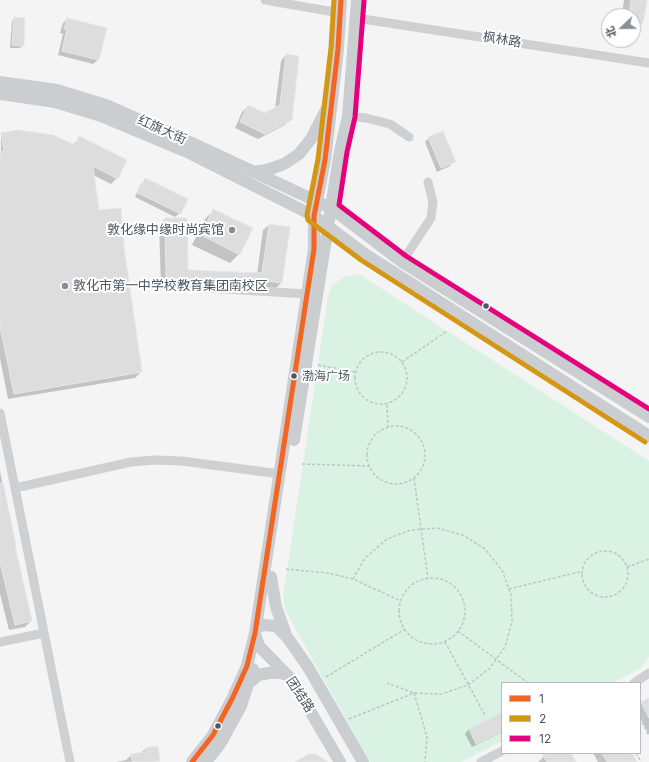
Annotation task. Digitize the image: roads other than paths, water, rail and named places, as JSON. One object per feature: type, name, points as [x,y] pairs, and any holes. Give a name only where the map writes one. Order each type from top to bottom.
[{"type":"main road","points":[[258,629],[314,249],[314,216],[325,160],[341,0]]},
{"type":"main road","points":[[192,762],[213,735],[247,666],[271,577],[332,208],[340,150],[348,116],[357,0]]},
{"type":"main road","name":"红旗大街","points":[[0,82],[57,90],[86,98],[185,140],[332,208],[402,262],[649,417]]},
{"type":"main road","name":"红旗大街","points":[[0,94],[55,102],[101,116],[187,152],[314,216],[364,254],[649,436]]},
{"type":"main road","points":[[253,172],[267,170],[284,164],[299,154],[311,139],[332,97]]},
{"type":"main road","points":[[271,577],[280,623],[287,637]]},
{"type":"main road","points":[[258,629],[276,626],[287,637]]},
{"type":"main road","name":"团结路","points":[[258,629],[259,646],[292,680],[340,762]]},
{"type":"main road","name":"团结路","points":[[287,637],[317,682],[363,762]]},
{"type":"main road","points":[[206,762],[220,744],[241,706],[259,646]]},
{"type":"main road","points":[[249,683],[258,676],[269,673],[288,675]]},
{"type":"street","points":[[265,0],[340,13]]},
{"type":"street","name":"枫林路","points":[[356,18],[649,63]]},
{"type":"street","points":[[348,116],[366,118],[390,124],[409,137]]},
{"type":"street","points":[[402,262],[431,218],[433,202],[428,182]]},
{"type":"street","points":[[159,285],[307,294]]},
{"type":"street","points":[[0,413],[70,762]]},
{"type":"street","points":[[15,488],[131,462],[155,460],[182,461],[280,474]]},
{"type":"street","points":[[0,642],[44,633]]},
{"type":"street","points":[[636,682],[649,673]]},
{"type":"street","points":[[481,762],[501,752]]},
{"type":"place","name":"敦化缘中缘时尚宾馆","points":[[232,230]]},
{"type":"place","name":"敦化市第一中学校教育集团南校区","points":[[65,286]]},
{"type":"place","name":"渤海广场","points":[[294,376]]}]
